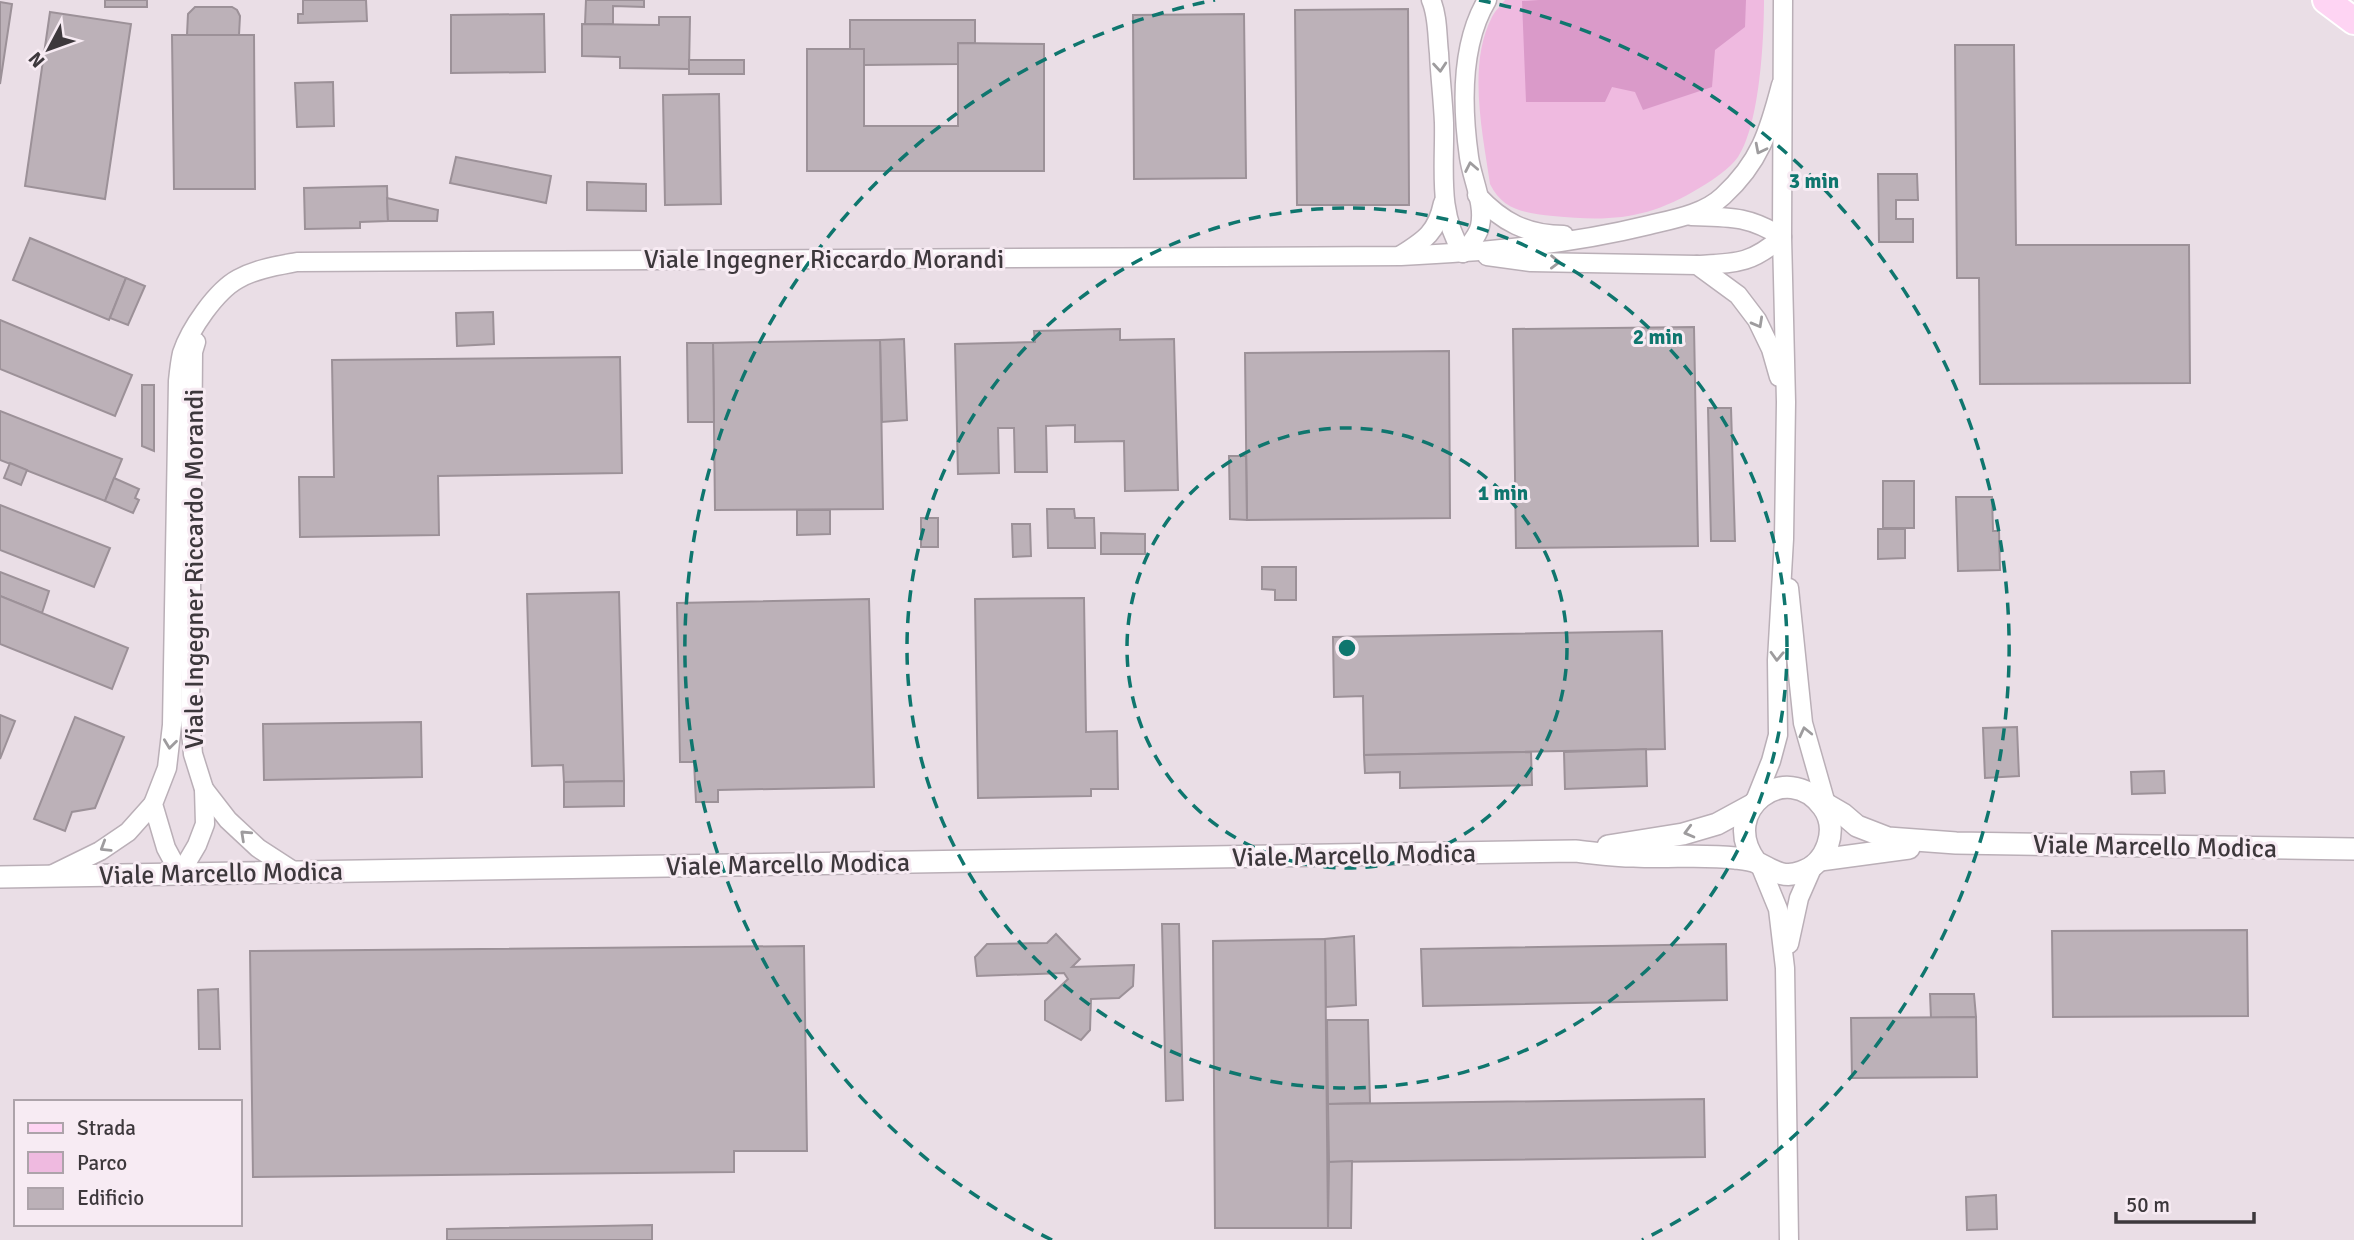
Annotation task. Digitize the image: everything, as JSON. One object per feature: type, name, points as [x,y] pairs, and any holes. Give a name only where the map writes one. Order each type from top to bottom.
[{"type":"main road","points":[[2326,0],[2354,20]]},
{"type":"street","points":[[1431,0],[1436,18],[1444,120],[1444,200],[1448,225],[1463,253]]},
{"type":"street","points":[[1463,253],[1479,228],[1481,213],[1469,158],[1464,108],[1469,47],[1487,0]]},
{"type":"street","points":[[1783,0],[1782,237],[1786,402],[1784,540],[1777,660],[1778,735],[1770,761],[1746,816],[1744,841],[1758,864],[1778,909],[1785,968],[1788,1240]]},
{"type":"street","points":[[1463,253],[1547,245],[1603,236],[1688,215],[1721,198],[1752,164],[1770,129],[1782,85]]},
{"type":"street","points":[[1477,195],[1502,218],[1524,229],[1550,235],[1603,236]]},
{"type":"street","points":[[1401,256],[1432,232],[1439,221],[1444,200]]},
{"type":"street","points":[[1688,215],[1735,217],[1762,224],[1782,237]]},
{"type":"street","points":[[1463,253],[1531,262],[1697,265],[1733,263],[1762,254],[1782,237]]},
{"type":"street","name":"Viale Ingegner Riccardo Morandi","points":[[153,804],[167,768],[172,725],[178,380],[182,355],[189,335],[218,295],[237,279],[263,268],[297,262],[1401,256],[1463,253]]},
{"type":"street","points":[[1697,265],[1738,295],[1757,320],[1771,349],[1786,402]]},
{"type":"street","name":"Viale Ingegner Riccardo Morandi","points":[[180,874],[197,845],[205,824],[204,789],[193,754],[190,720],[192,352],[204,315]]},
{"type":"street","points":[[1784,540],[1803,723],[1829,810],[1831,835],[1827,848],[1816,863],[1799,898],[1793,917],[1785,968]]},
{"type":"street","points":[[1575,851],[1683,834],[1717,824],[1774,789],[1785,788],[1807,793],[1857,826],[1888,838],[1956,842]]},
{"type":"street","points":[[204,789],[228,820],[258,848],[295,872]]},
{"type":"street","points":[[153,804],[166,848],[180,874]]},
{"type":"street","points":[[48,877],[100,851],[128,832],[153,804]]},
{"type":"street","points":[[1575,851],[1632,856],[1717,856],[1758,864],[1773,872],[1787,875],[1801,873],[1816,863],[1956,842]]},
{"type":"street","name":"Viale Marcello Modica","points":[[1956,842],[2354,849]]},
{"type":"street","name":"Viale Marcello Modica","points":[[0,877],[1575,851]]},
{"type":"green space","points":[[1505,0],[1764,0],[1762,58],[1756,103],[1738,157],[1716,177],[1682,198],[1630,216],[1553,216],[1525,212],[1509,205],[1495,193],[1490,184],[1479,100],[1480,56],[1484,36],[1493,15]]},
{"type":"shaded area","points":[[1746,0],[1745,27],[1715,50],[1712,87],[1643,110],[1635,92],[1612,87],[1605,102],[1526,102],[1522,1]]},
{"type":"building","points":[[105,0],[147,0],[147,7],[105,7]]},
{"type":"building","points":[[303,0],[366,0],[367,21],[298,23],[298,14],[303,14]]},
{"type":"building","points":[[586,0],[644,0],[644,7],[613,6],[613,24],[585,24]]},
{"type":"building","points":[[0,2],[12,4],[0,84]]},
{"type":"building","points":[[195,7],[232,7],[237,10],[240,16],[239,35],[187,35],[188,14]]},
{"type":"building","points":[[1408,9],[1409,205],[1297,205],[1295,10]]},
{"type":"building","points":[[50,12],[131,24],[105,199],[25,186]]},
{"type":"building","points":[[544,14],[545,72],[451,73],[451,15]]},
{"type":"building","points":[[1244,14],[1246,178],[1134,179],[1133,15]]},
{"type":"building","points":[[659,17],[690,17],[689,69],[620,68],[620,57],[582,56],[582,24],[659,25]]},
{"type":"building","points":[[850,20],[975,20],[975,43],[958,43],[958,64],[864,65],[864,49],[850,49]]},
{"type":"building","points":[[172,35],[254,35],[255,189],[174,189]]},
{"type":"building","points":[[958,43],[1044,44],[1044,171],[807,171],[807,49],[864,49],[864,126],[958,126]]},
{"type":"building","points":[[1955,45],[2014,45],[2016,245],[2189,245],[2190,383],[1980,384],[1979,278],[1957,278]]},
{"type":"building","points":[[689,60],[744,60],[744,74],[689,74]]},
{"type":"building","points":[[333,82],[334,126],[297,127],[295,83]]},
{"type":"building","points":[[719,94],[721,204],[665,205],[663,95]]},
{"type":"building","points":[[456,157],[551,176],[546,203],[450,183]]},
{"type":"building","points":[[1878,174],[1917,174],[1918,200],[1896,200],[1896,219],[1913,219],[1913,242],[1879,242]]},
{"type":"building","points":[[587,182],[646,184],[646,211],[587,210]]},
{"type":"building","points":[[387,186],[388,221],[360,222],[360,228],[305,229],[304,188]]},
{"type":"building","points":[[387,198],[438,210],[437,221],[388,221]]},
{"type":"building","points":[[30,238],[126,278],[109,320],[13,280]]},
{"type":"building","points":[[126,278],[145,286],[128,325],[110,318]]},
{"type":"building","points":[[493,312],[494,344],[457,346],[456,313]]},
{"type":"building","points":[[0,320],[132,375],[115,416],[0,369]]},
{"type":"building","points":[[1694,327],[1698,546],[1516,548],[1513,329]]},
{"type":"building","points":[[1120,329],[1120,340],[1174,339],[1178,490],[1125,491],[1124,441],[1075,442],[1075,425],[1046,426],[1047,472],[1015,472],[1014,428],[998,428],[999,473],[958,474],[955,344],[1035,342],[1034,331]]},
{"type":"building","points":[[904,339],[907,420],[882,422],[880,340]]},
{"type":"building","points":[[880,340],[883,509],[715,510],[713,343]]},
{"type":"building","points":[[687,343],[713,343],[714,422],[688,422]]},
{"type":"building","points":[[1449,351],[1450,518],[1247,520],[1245,353]]},
{"type":"building","points":[[620,357],[622,473],[438,476],[439,535],[300,537],[299,477],[334,477],[332,360]]},
{"type":"building","points":[[142,385],[154,385],[154,451],[142,446]]},
{"type":"building","points":[[1708,408],[1731,408],[1735,541],[1711,541]]},
{"type":"building","points":[[0,411],[122,459],[105,501],[0,460]]},
{"type":"building","points":[[1229,456],[1246,456],[1247,520],[1230,519]]},
{"type":"building","points":[[10,463],[27,470],[21,485],[4,478]]},
{"type":"building","points":[[114,478],[139,489],[135,498],[139,500],[133,513],[105,501]]},
{"type":"building","points":[[1883,481],[1914,481],[1914,528],[1883,528]]},
{"type":"building","points":[[1956,497],[1992,497],[1993,531],[1999,531],[2000,570],[1958,571]]},
{"type":"building","points":[[0,505],[110,548],[94,587],[0,550]]},
{"type":"building","points":[[1047,509],[1074,509],[1075,518],[1094,518],[1095,548],[1048,548]]},
{"type":"building","points":[[797,510],[830,510],[830,534],[797,535]]},
{"type":"building","points":[[921,518],[938,518],[938,547],[921,547]]},
{"type":"building","points":[[1012,524],[1030,524],[1031,556],[1013,557]]},
{"type":"building","points":[[1878,529],[1905,529],[1905,558],[1878,559]]},
{"type":"building","points":[[1101,533],[1145,534],[1145,554],[1101,554]]},
{"type":"building","points":[[1262,567],[1296,567],[1296,600],[1275,600],[1275,590],[1262,589]]},
{"type":"building","points":[[0,572],[49,591],[42,613],[0,596]]},
{"type":"building","points":[[619,592],[624,781],[564,782],[563,765],[532,766],[527,594]]},
{"type":"building","points":[[0,596],[128,648],[112,689],[0,644]]},
{"type":"building","points":[[1084,598],[1086,732],[1117,731],[1118,789],[1091,789],[1091,796],[978,798],[975,599]]},
{"type":"building","points":[[869,599],[874,787],[718,790],[718,802],[696,802],[694,762],[680,762],[677,603]]},
{"type":"building","points":[[1662,631],[1665,749],[1364,755],[1363,696],[1334,697],[1333,637]]},
{"type":"building","points":[[0,715],[15,721],[0,759]]},
{"type":"building","points":[[75,717],[124,737],[95,808],[72,812],[65,831],[34,819]]},
{"type":"building","points":[[421,722],[422,777],[264,780],[263,724]]},
{"type":"building","points":[[2017,727],[2019,776],[1985,778],[1983,728]]},
{"type":"building","points":[[1646,749],[1647,786],[1565,789],[1564,752]]},
{"type":"building","points":[[1531,752],[1532,785],[1400,788],[1400,772],[1365,773],[1364,755]]},
{"type":"building","points":[[2164,771],[2165,793],[2132,794],[2131,772]]},
{"type":"building","points":[[624,781],[624,806],[564,807],[564,782]]},
{"type":"building","points":[[1162,924],[1179,924],[1183,1100],[1166,1101]]},
{"type":"building","points":[[2247,930],[2248,1016],[2053,1017],[2052,931]]},
{"type":"building","points":[[1056,934],[1080,959],[1072,967],[1134,965],[1133,986],[1119,998],[1091,999],[1090,1030],[1081,1040],[1045,1020],[1045,1001],[1068,979],[1064,973],[977,976],[975,957],[987,944],[1047,943]]},
{"type":"building","points":[[1354,936],[1356,1005],[1326,1007],[1325,939]]},
{"type":"building","points":[[1325,939],[1328,1228],[1215,1228],[1213,941]]},
{"type":"building","points":[[1726,944],[1727,1000],[1423,1006],[1421,949]]},
{"type":"building","points":[[804,946],[807,1151],[734,1151],[734,1172],[253,1177],[250,951]]},
{"type":"building","points":[[218,989],[220,1049],[199,1049],[198,990]]},
{"type":"building","points":[[1930,994],[1974,994],[1976,1017],[1931,1018]]},
{"type":"building","points":[[1976,1017],[1977,1077],[1852,1078],[1851,1018]]},
{"type":"building","points":[[1327,1020],[1368,1020],[1370,1103],[1328,1104]]},
{"type":"building","points":[[1704,1099],[1705,1157],[1329,1162],[1328,1104]]},
{"type":"building","points":[[1352,1161],[1351,1228],[1328,1228],[1329,1162]]},
{"type":"building","points":[[1996,1195],[1997,1229],[1967,1230],[1966,1197]]},
{"type":"building","points":[[652,1225],[652,1240],[447,1240],[447,1229]]}]
